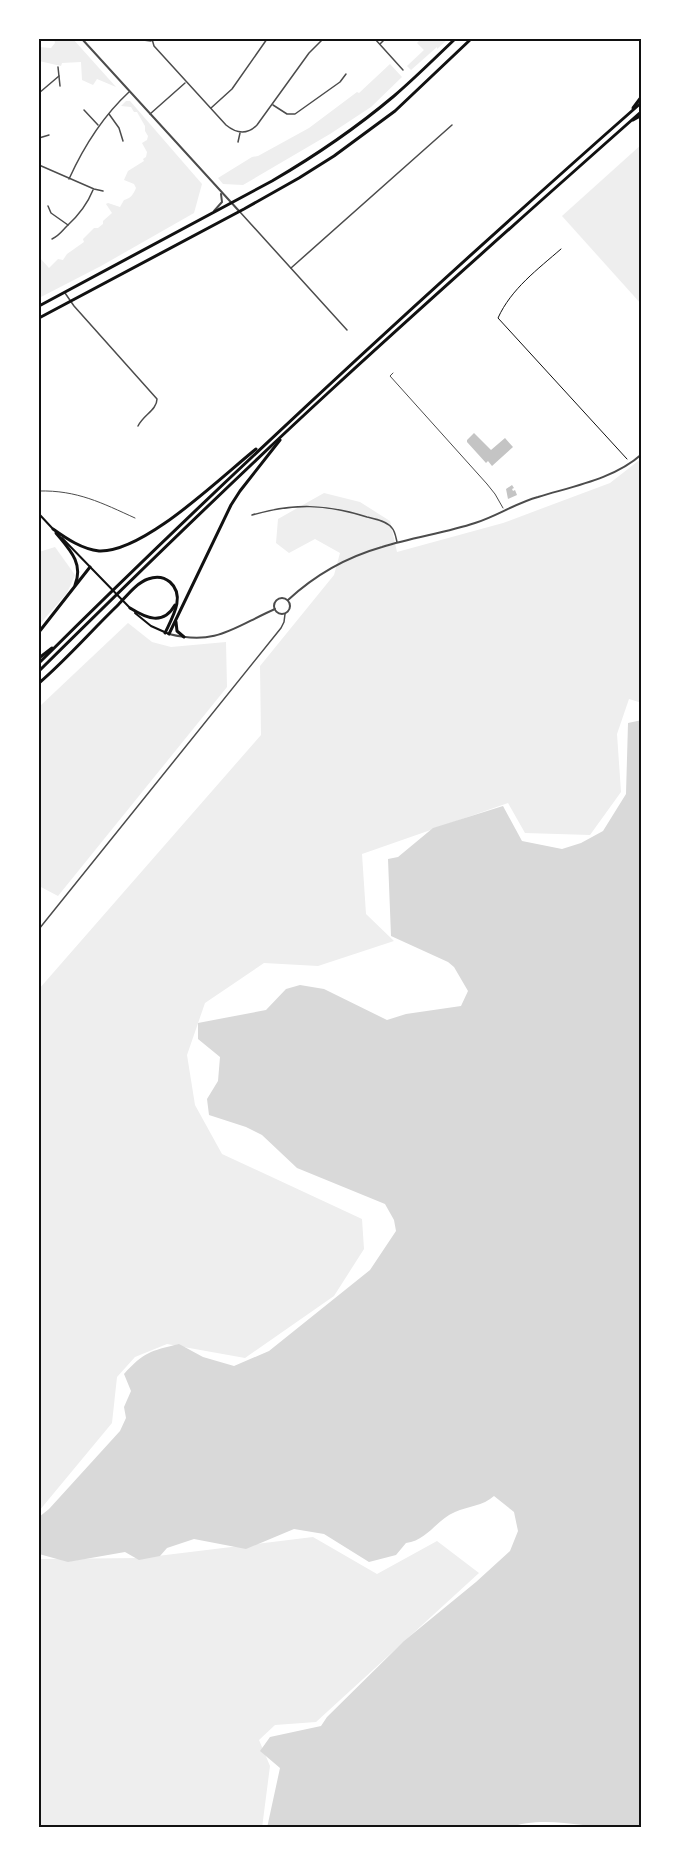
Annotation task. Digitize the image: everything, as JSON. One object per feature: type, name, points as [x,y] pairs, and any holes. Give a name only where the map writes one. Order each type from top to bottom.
[{"type":"highway","points":[[39,306],[309,159],[341,138],[395,95],[455,39]]},
{"type":"highway","points":[[39,318],[239,211],[334,156],[418,90],[471,39]]},
{"type":"highway","points":[[628,114],[642,96]]},
{"type":"highway","points":[[39,663],[274,436],[447,276],[642,102]]},
{"type":"highway","points":[[39,671],[285,434],[449,282],[642,111]]},
{"type":"highway","points":[[627,124],[642,115]]},
{"type":"highway","points":[[167,634],[176,621],[236,496],[285,434]]},
{"type":"highway","points":[[53,529],[74,543],[96,550],[113,549],[129,544],[169,520],[274,436]]},
{"type":"highway","points":[[53,529],[77,562],[78,577],[72,590]]},
{"type":"highway","points":[[39,632],[90,567]]},
{"type":"highway","points":[[39,683],[144,581],[158,577],[170,582],[175,590],[176,607],[167,634]]},
{"type":"highway","points":[[130,608],[148,617],[161,618],[170,612],[177,597]]},
{"type":"highway","points":[[176,621],[177,631],[184,637]]},
{"type":"highway","points":[[39,658],[64,638]]},
{"type":"main road","points":[[39,514],[130,608],[151,626],[167,634]]},
{"type":"street","points":[[81,39],[347,330]]},
{"type":"street","points":[[211,109],[232,89],[267,39]]},
{"type":"street","points":[[143,40],[152,40],[154,46],[228,127],[240,132],[255,127],[311,50],[323,39]]},
{"type":"street","points":[[375,39],[403,70]]},
{"type":"street","points":[[380,44],[385,39]]},
{"type":"street","points":[[58,67],[60,86]]},
{"type":"street","points":[[273,104],[287,114],[295,114],[341,81],[346,74]]},
{"type":"street","points":[[39,93],[58,76]]},
{"type":"street","points":[[150,115],[186,82]]},
{"type":"street","points":[[69,179],[99,125],[129,92]]},
{"type":"street","points":[[84,110],[99,125]]},
{"type":"street","points":[[108,113],[119,128],[123,141]]},
{"type":"street","points":[[291,268],[452,125]]},
{"type":"street","points":[[238,142],[240,132]]},
{"type":"street","points":[[39,138],[49,135]]},
{"type":"street","points":[[39,165],[103,191]]},
{"type":"street","points":[[52,239],[85,207],[94,189]]},
{"type":"street","points":[[212,213],[222,202],[220,191]]},
{"type":"street","points":[[48,206],[51,213],[68,225]]},
{"type":"street","points":[[65,292],[70,301],[157,399],[156,406],[138,426]]},
{"type":"street","points":[[288,600],[329,569],[361,554],[397,542],[472,524],[527,500],[606,476],[642,454]]},
{"type":"street","points":[[252,514],[296,506],[316,506],[350,512],[383,521],[392,528],[397,542]]},
{"type":"street","points":[[39,929],[281,628],[285,614],[291,606],[288,600],[278,599],[275,609],[280,614],[285,614]]},
{"type":"street","points":[[167,634],[203,638],[223,635],[275,609]]},
{"type":"lane","points":[[393,373],[390,376],[487,484],[504,510]]},
{"type":"lane","points":[[39,491],[67,492],[86,496],[135,519]]},
{"type":"path","points":[[561,249],[521,285],[508,300],[498,318],[631,462]]},
{"type":"shaded area","points":[[54,39],[73,39],[116,87],[97,79],[93,85],[82,80],[81,62],[62,63],[61,66],[39,61],[39,47],[51,48],[55,43]]},
{"type":"shaded area","points":[[421,39],[448,39],[411,70],[407,66],[424,50],[417,43]]},
{"type":"shaded area","points":[[390,64],[402,77],[371,107],[243,185],[223,184],[218,178],[252,157],[258,156],[309,128],[357,92],[359,93]]},
{"type":"shaded area","points":[[126,101],[130,101],[202,184],[194,213],[39,298],[39,257],[49,268],[58,259],[63,260],[112,213],[106,204],[120,207],[124,200],[132,196],[136,188],[134,184],[124,180],[128,171],[144,161],[147,152],[142,143],[147,140],[148,136],[137,112],[134,112],[131,107],[121,106]]},
{"type":"shaded area","points":[[642,144],[642,305],[562,216]]},
{"type":"shaded area","points":[[642,458],[642,703],[629,699],[617,734],[621,792],[590,835],[525,833],[508,803],[362,854],[366,914],[394,941],[318,966],[264,963],[205,1003],[187,1055],[195,1105],[222,1154],[362,1219],[364,1249],[334,1296],[245,1358],[167,1344],[135,1357],[117,1377],[112,1423],[39,1511],[39,989],[261,735],[260,666],[334,575],[340,553],[315,539],[289,553],[276,543],[278,519],[324,493],[360,502],[390,521],[397,552],[503,523],[610,483]]},
{"type":"shaded area","points":[[55,547],[75,575],[67,593],[39,625],[39,552]]},
{"type":"shaded area","points":[[128,623],[152,642],[171,647],[226,642],[227,687],[58,896],[39,886],[39,707]]},
{"type":"shaded area","points":[[642,720],[642,1828],[587,1828],[583,1825],[545,1822],[526,1823],[508,1828],[267,1828],[280,1768],[260,1751],[270,1737],[321,1726],[327,1717],[404,1641],[510,1551],[518,1531],[514,1512],[494,1496],[485,1502],[448,1516],[420,1538],[406,1543],[396,1555],[369,1562],[324,1534],[294,1529],[246,1549],[194,1539],[167,1548],[160,1556],[139,1560],[125,1552],[68,1562],[39,1554],[39,1517],[120,1431],[126,1418],[124,1407],[131,1391],[124,1374],[137,1361],[154,1351],[179,1344],[203,1357],[234,1366],[269,1351],[370,1270],[396,1231],[394,1220],[385,1204],[297,1168],[262,1135],[246,1127],[209,1115],[207,1099],[218,1081],[220,1057],[198,1039],[198,1023],[266,1010],[286,989],[300,985],[324,989],[387,1020],[406,1014],[461,1006],[468,991],[454,967],[448,962],[391,936],[388,859],[398,857],[433,828],[503,806],[522,841],[562,849],[581,843],[603,831],[626,794],[628,723]]},
{"type":"shaded area","points":[[313,1537],[377,1574],[437,1541],[479,1573],[316,1722],[275,1725],[259,1740],[270,1766],[262,1828],[39,1828],[39,1559],[141,1558]]},
{"type":"building","points":[[474,433],[491,450],[505,438],[513,447],[492,466],[488,461],[486,463],[467,442]]},
{"type":"building","points":[[512,485],[517,495],[508,499],[506,489]]}]
